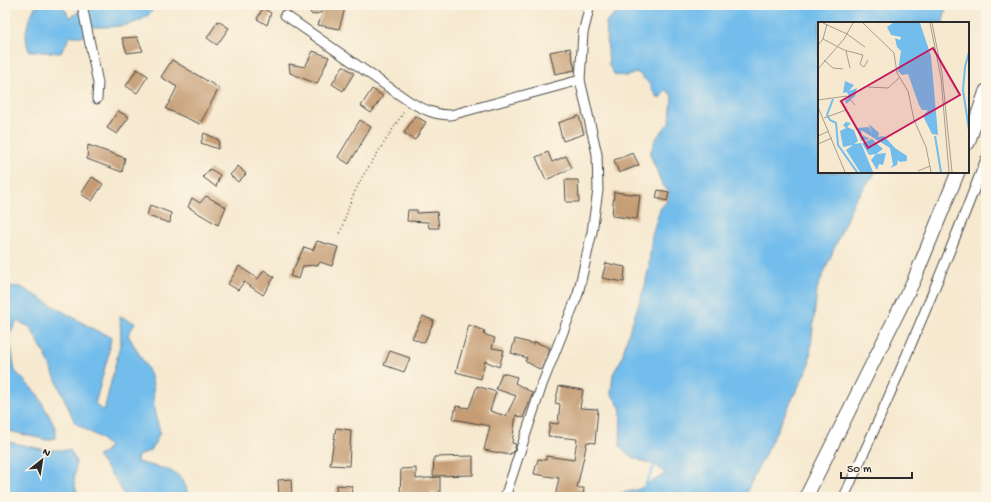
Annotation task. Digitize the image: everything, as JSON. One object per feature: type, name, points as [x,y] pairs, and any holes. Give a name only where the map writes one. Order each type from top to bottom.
[{"type":"street","points":[[82,5],[98,83],[97,99]]},
{"type":"street","points":[[505,497],[542,385],[578,294],[592,232],[598,190],[597,154],[580,80],[582,34],[590,5]]},
{"type":"street","points":[[285,15],[410,102],[428,112],[440,115],[452,115],[580,80]]},
{"type":"street","points":[[969,140],[986,91]]},
{"type":"street","points":[[844,497],[884,408],[951,249],[986,159]]},
{"type":"street","points":[[806,497],[914,280],[958,173]]},
{"type":"path","points":[[339,237],[351,200],[361,178],[410,102]]},
{"type":"water","points":[[45,5],[62,5],[70,18],[82,9],[82,5],[155,5],[151,13],[128,25],[91,27],[86,36],[70,36],[61,53],[29,51],[26,39],[28,24],[35,7]]},
{"type":"water","points":[[626,5],[946,5],[943,22],[818,22],[818,173],[875,173],[854,201],[817,289],[809,365],[744,497],[608,497],[639,489],[665,474],[656,466],[634,458],[620,447],[621,409],[611,393],[613,374],[622,358],[627,338],[645,286],[652,235],[660,209],[667,201],[669,192],[662,184],[650,154],[656,138],[670,122],[672,96],[666,89],[660,98],[656,96],[648,82],[637,72],[628,76],[615,75],[609,66],[606,22]]},
{"type":"water","points":[[5,286],[21,287],[93,329],[111,337],[108,356],[95,404],[104,411],[121,341],[120,316],[135,323],[128,335],[150,373],[153,385],[154,410],[160,432],[152,449],[137,457],[137,462],[163,468],[177,475],[186,487],[188,497],[125,497],[117,482],[97,456],[104,453],[109,446],[100,438],[75,423],[44,352],[30,327],[17,321],[9,335],[15,371],[38,395],[56,429],[55,438],[47,440],[5,430]]},
{"type":"water","points":[[5,441],[46,450],[70,450],[76,461],[74,482],[78,497],[5,497]]},
{"type":"building","points":[[306,5],[346,5],[339,29],[318,25],[323,12],[312,15]]},
{"type":"building","points":[[263,8],[271,13],[267,25],[257,19]]},
{"type":"building","points":[[218,21],[229,28],[217,45],[207,38]]},
{"type":"building","points":[[137,37],[143,51],[127,53],[122,38]]},
{"type":"building","points":[[570,48],[575,70],[555,74],[550,52]]},
{"type":"building","points":[[313,51],[329,57],[317,84],[290,73],[289,64],[305,67]]},
{"type":"building","points":[[172,60],[219,88],[200,124],[166,109],[177,87],[161,77]]},
{"type":"building","points":[[343,66],[354,73],[343,91],[332,84]]},
{"type":"building","points":[[137,69],[148,76],[137,93],[126,86]]},
{"type":"building","points":[[372,89],[383,96],[371,113],[361,106]]},
{"type":"building","points":[[118,111],[129,117],[117,134],[107,128]]},
{"type":"building","points":[[415,116],[426,122],[415,140],[404,133]]},
{"type":"building","points":[[579,116],[584,134],[563,141],[558,123]]},
{"type":"building","points":[[360,120],[371,127],[349,164],[338,157]]},
{"type":"building","points":[[204,133],[219,140],[218,149],[201,143]]},
{"type":"building","points":[[88,145],[125,158],[122,172],[87,159]]},
{"type":"building","points":[[548,152],[552,162],[566,156],[572,168],[546,180],[536,157]]},
{"type":"building","points":[[633,153],[639,165],[619,173],[614,160]]},
{"type":"building","points":[[238,166],[246,174],[238,182],[230,175]]},
{"type":"building","points":[[210,169],[220,175],[216,187],[203,177]]},
{"type":"building","points":[[92,177],[103,184],[92,201],[81,194]]},
{"type":"building","points":[[565,180],[578,180],[579,202],[566,202]]},
{"type":"building","points":[[658,190],[669,192],[667,201],[656,198]]},
{"type":"building","points":[[614,192],[640,195],[637,219],[612,216]]},
{"type":"building","points":[[206,196],[226,207],[218,225],[188,207],[192,198],[200,203]]},
{"type":"building","points":[[150,205],[171,213],[170,223],[147,216]]},
{"type":"building","points":[[408,210],[417,210],[417,213],[437,212],[439,228],[429,228],[428,222],[407,221]]},
{"type":"building","points":[[317,241],[338,247],[332,266],[320,262],[318,265],[303,266],[299,279],[290,276],[304,247],[313,250]]},
{"type":"building","points":[[606,263],[625,267],[624,282],[602,278]]},
{"type":"building","points":[[239,266],[258,279],[264,270],[274,277],[263,295],[244,282],[238,290],[228,284]]},
{"type":"building","points":[[423,316],[434,321],[424,343],[412,338]]},
{"type":"building","points":[[469,325],[485,331],[483,334],[495,338],[492,348],[504,350],[499,367],[485,361],[481,379],[456,372]]},
{"type":"building","points":[[515,339],[534,344],[535,342],[550,348],[541,370],[525,361],[527,358],[511,353]]},
{"type":"building","points":[[390,351],[410,358],[404,372],[384,365]]},
{"type":"building","points":[[502,373],[517,377],[515,383],[533,393],[523,418],[516,415],[512,443],[516,444],[513,453],[510,453],[510,455],[484,450],[490,426],[453,419],[456,406],[469,408],[477,386],[496,392],[490,411],[506,416],[516,396],[496,389]]},
{"type":"building","points":[[559,386],[583,390],[580,408],[598,409],[595,443],[587,442],[577,488],[584,488],[583,497],[555,497],[559,478],[534,474],[538,459],[546,460],[546,456],[574,460],[577,439],[548,436],[550,423],[558,424],[560,404],[555,403]]},
{"type":"building","points":[[336,428],[351,430],[349,466],[330,465]]},
{"type":"building","points":[[473,456],[473,475],[433,476],[434,457]]},
{"type":"building","points":[[416,468],[416,479],[440,477],[440,493],[400,496],[401,469]]},
{"type":"building","points":[[291,479],[292,497],[279,497],[278,480]]},
{"type":"building","points":[[337,485],[352,486],[351,497],[335,497]]},
{"type":"waterway","points":[[644,488],[656,462]]}]
